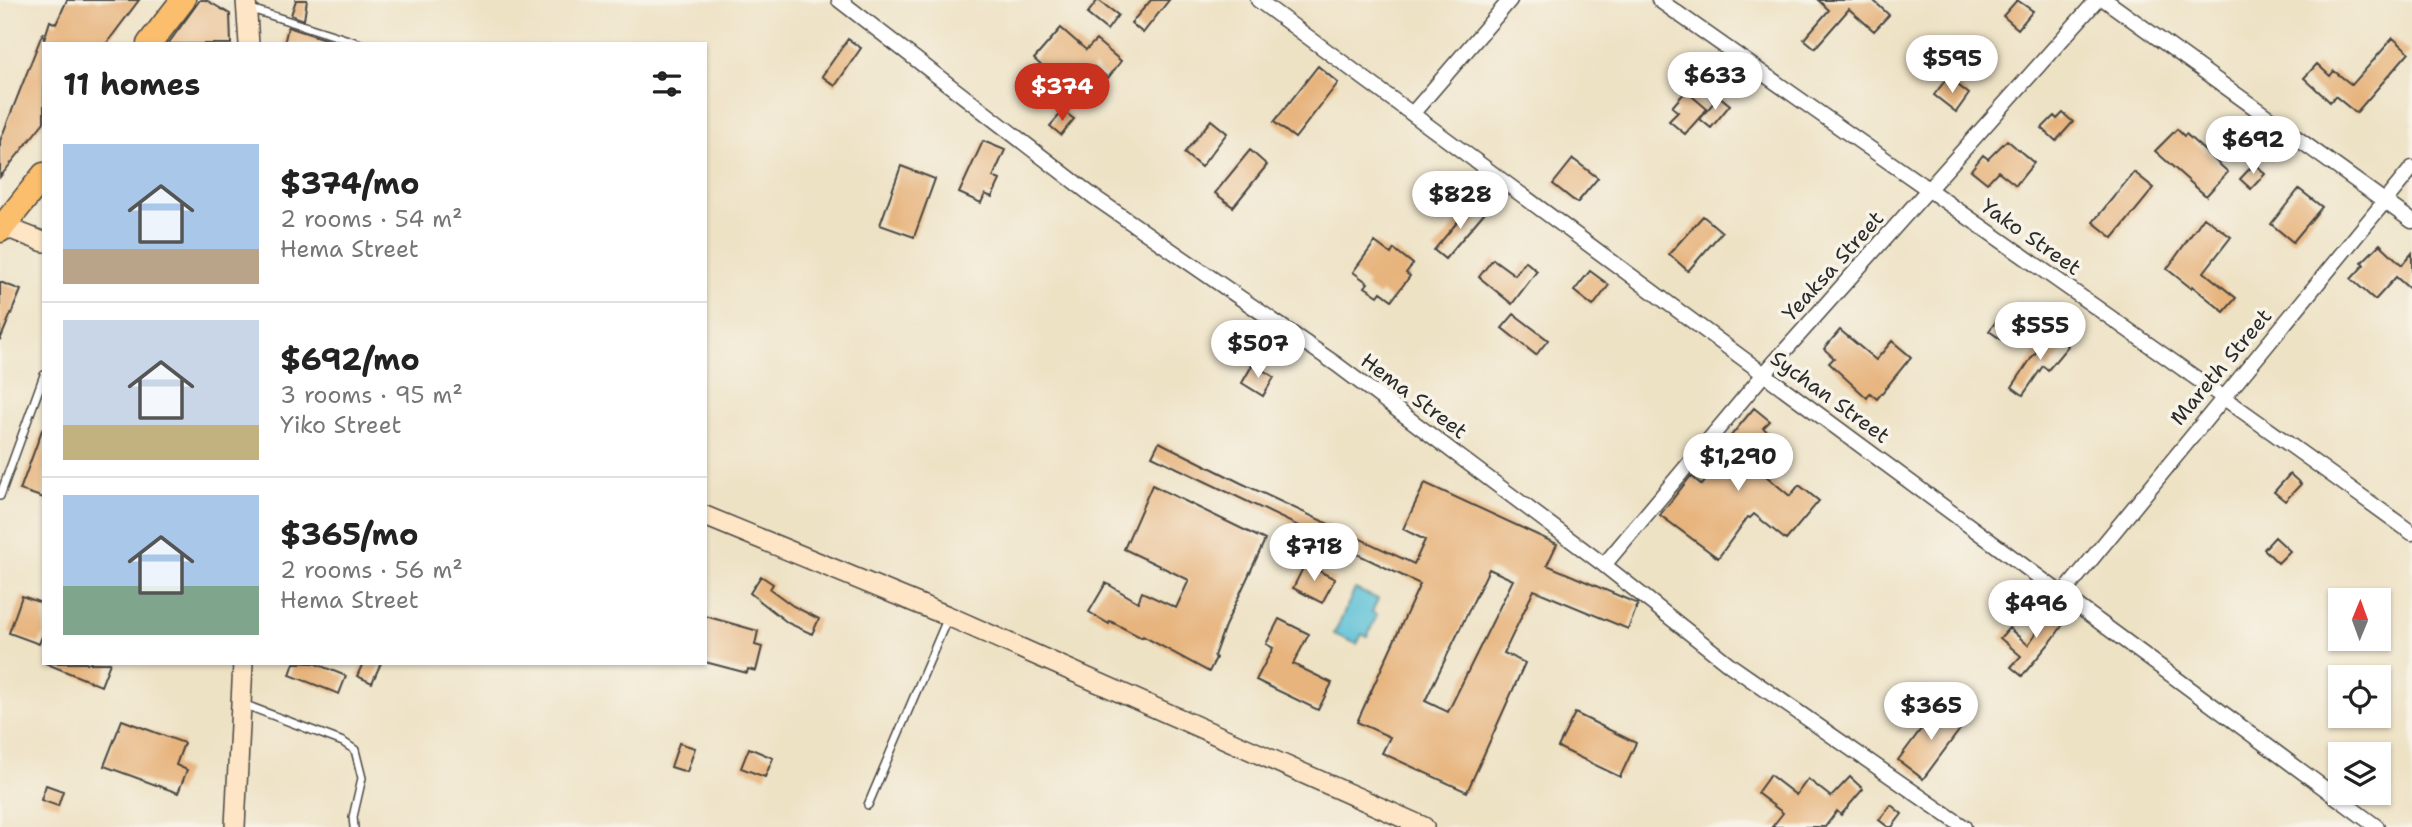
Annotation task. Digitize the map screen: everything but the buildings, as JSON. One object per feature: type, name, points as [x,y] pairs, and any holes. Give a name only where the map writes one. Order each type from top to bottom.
[{"type":"highway","points":[[151,42],[183,0]]},
{"type":"highway","points":[[1,226],[42,177]]},
{"type":"street","name":"Hema Street","points":[[839,0],[1083,189],[1336,363],[1604,565],[1730,665],[1964,827]]},
{"type":"street","name":"Sychan Street","points":[[1258,0],[2377,827]]},
{"type":"street","points":[[1412,114],[1510,0]]},
{"type":"street","name":"Yako Street","points":[[1659,0],[2224,396],[2412,533]]},
{"type":"street","name":"Yeaksa Street","points":[[1604,565],[1764,374],[2097,0]]},
{"type":"street","points":[[2105,0],[2412,221]]},
{"type":"street","points":[[247,4],[249,42]]},
{"type":"street","name":"Mareth Street","points":[[2063,594],[2412,169]]},
{"type":"street","points":[[1,226],[42,241]]},
{"type":"street","points":[[707,517],[948,616],[1424,827]]},
{"type":"street","points":[[235,827],[243,665]]},
{"type":"lane","points":[[247,4],[355,42]]},
{"type":"lane","points":[[0,496],[42,381]]},
{"type":"lane","points":[[868,805],[948,616]]},
{"type":"lane","points":[[242,704],[342,742],[355,750],[362,778],[353,817],[354,827]]},
{"type":"water","points":[[1355,589],[1378,599],[1372,612],[1377,615],[1367,637],[1362,634],[1357,644],[1334,634]]}]
